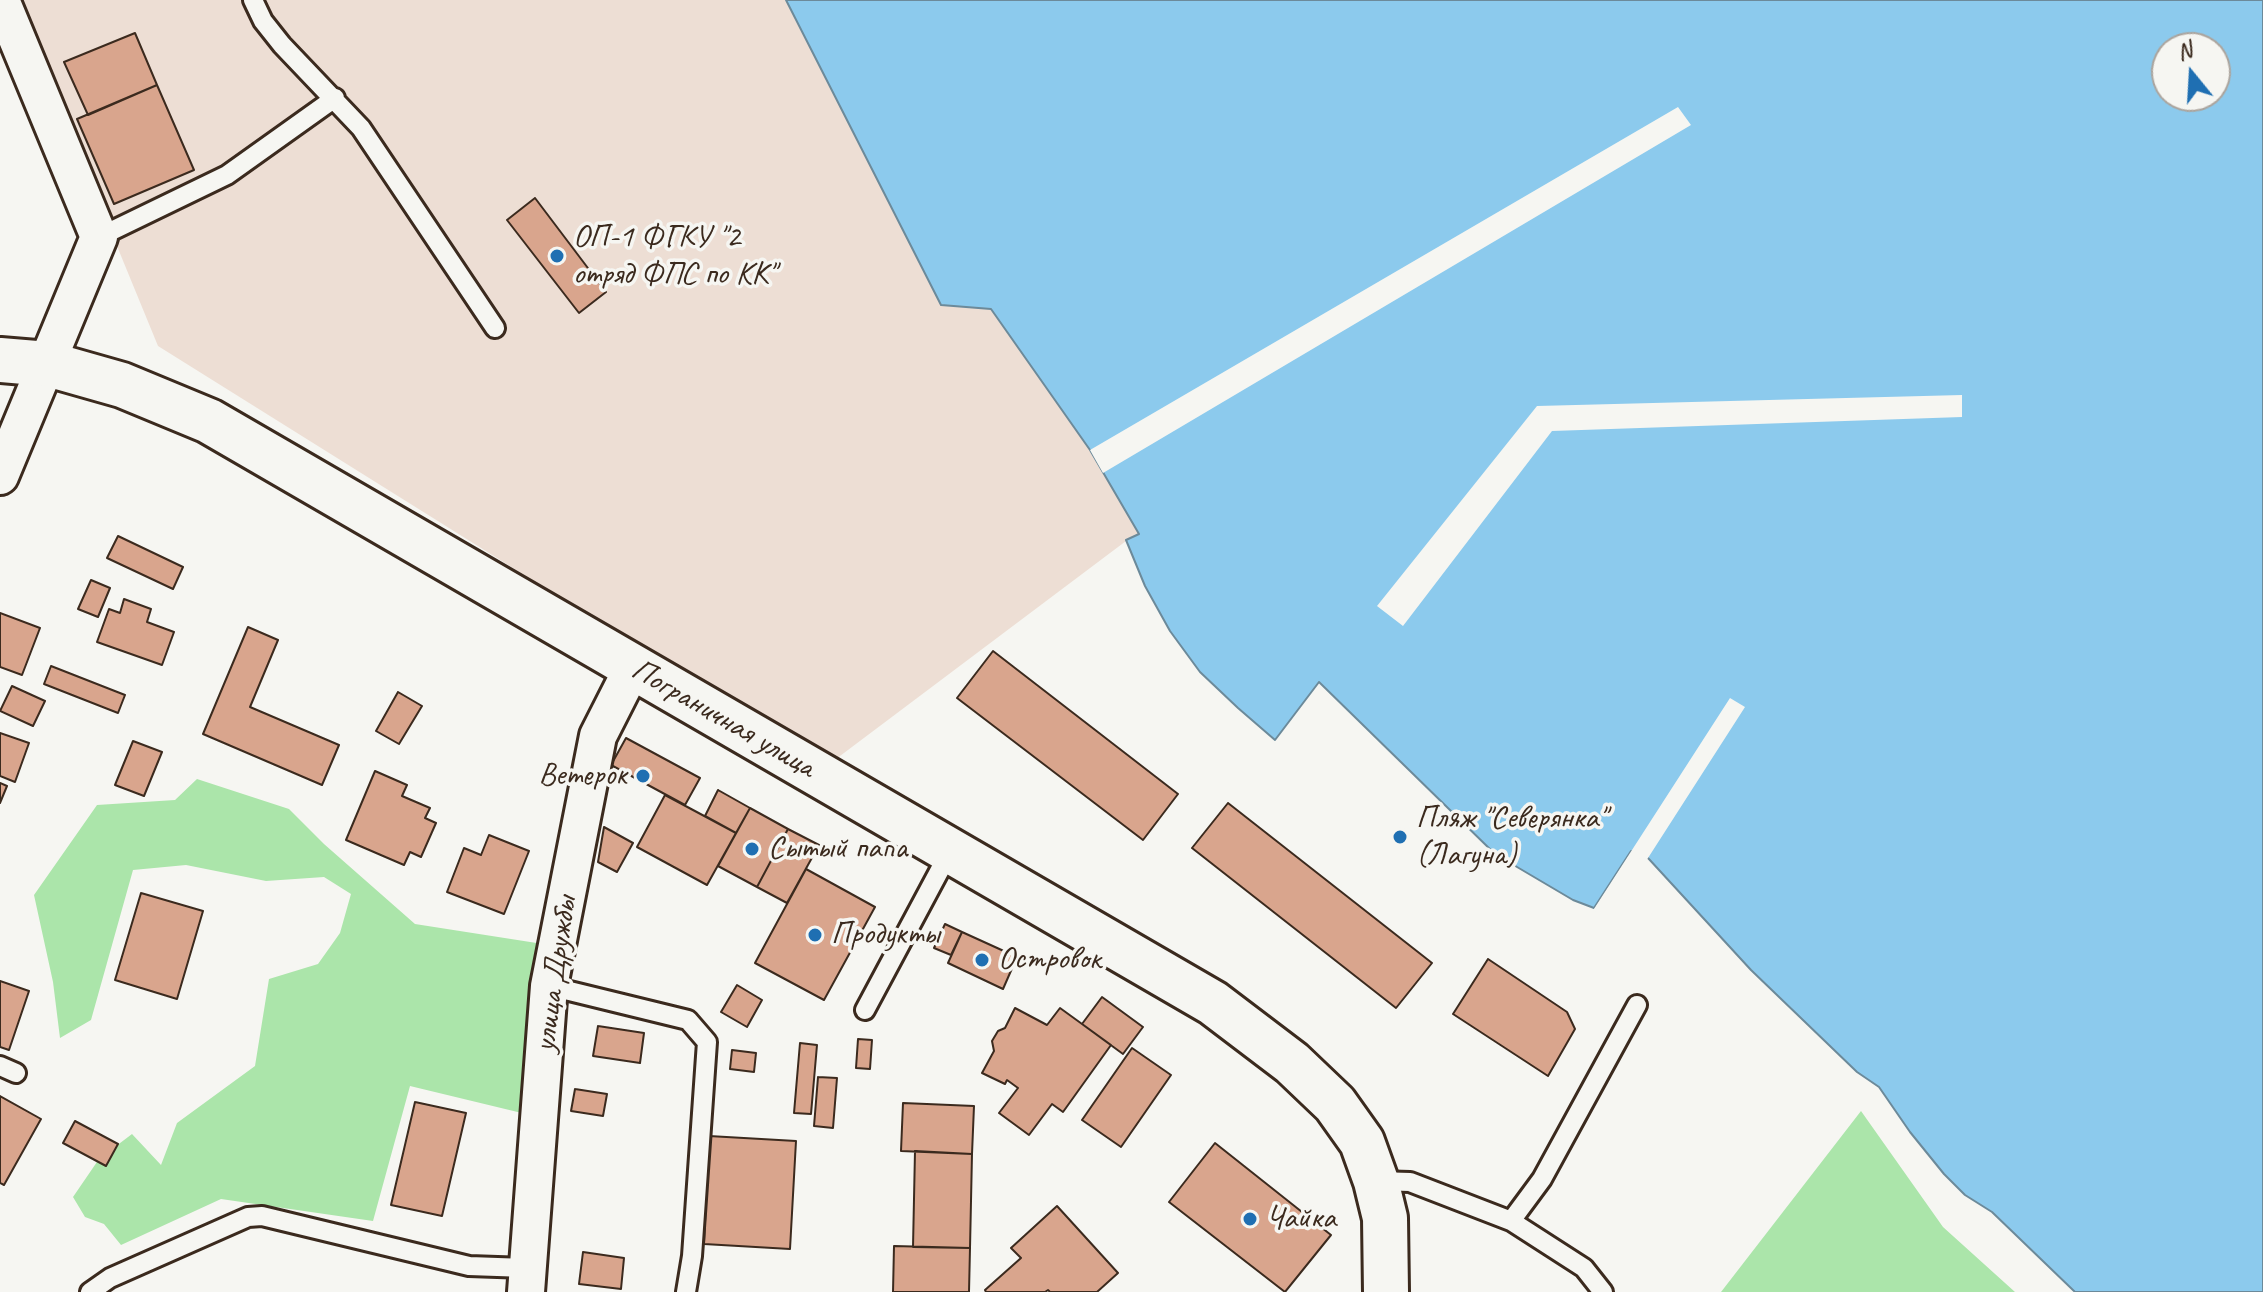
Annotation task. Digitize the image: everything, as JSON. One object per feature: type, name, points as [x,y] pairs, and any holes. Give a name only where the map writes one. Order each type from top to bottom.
[{"type":"street","points":[[0,476],[99,237],[1,0]]},
{"type":"street","name":"Пограничная улица","points":[[0,360],[48,364],[122,385],[209,421],[1213,1003],[1292,1063],[1335,1104],[1362,1142],[1385,1218],[1386,1292]]},
{"type":"street","name":"улица Дружбы","points":[[526,1280],[549,986],[598,736],[633,667]]},
{"type":"lane","points":[[253,0],[263,21],[282,45],[361,128],[495,328]]},
{"type":"lane","points":[[99,237],[227,175],[335,98]]},
{"type":"lane","points":[[865,1010],[950,851]]},
{"type":"lane","points":[[549,986],[688,1020],[707,1042],[692,1256],[686,1292]]},
{"type":"lane","points":[[1511,1221],[1542,1179],[1637,1005]]},
{"type":"lane","points":[[1376,1181],[1410,1182],[1511,1221],[1584,1268],[1603,1292]]},
{"type":"lane","points":[[90,1292],[110,1278],[165,1253],[248,1217],[262,1216],[526,1280]]},
{"type":"shaded area","points":[[16,0],[786,0],[941,304],[991,309],[1090,450],[1140,535],[1126,541],[828,765],[158,346]]},
{"type":"green space","points":[[197,779],[289,809],[415,924],[543,944],[530,1115],[410,1086],[373,1221],[221,1199],[121,1245],[104,1224],[85,1217],[73,1197],[99,1159],[132,1134],[161,1165],[177,1123],[255,1066],[269,979],[318,964],[340,933],[351,894],[324,877],[266,881],[186,865],[133,870],[91,1020],[60,1038],[53,982],[34,895],[97,805],[175,800]]},
{"type":"green space","points":[[1861,1111],[1943,1227],[2015,1292],[1721,1292]]},
{"type":"water","points":[[786,0],[2263,0],[2263,1292],[2075,1292],[1992,1212],[1965,1195],[1944,1174],[1879,1087],[1857,1072],[1751,970],[1648,858],[1631,851],[1594,908],[1573,900],[1495,854],[1319,682],[1275,740],[1200,672],[1170,631],[1145,586],[1126,540],[1139,534],[1090,450],[991,309],[941,305]]},
{"type":"pier","points":[[1678,107],[1691,125],[1103,473],[1090,450]]},
{"type":"pier","points":[[1962,395],[1962,417],[1552,431],[1403,626],[1377,606],[1537,406]]},
{"type":"pier","points":[[1730,698],[1745,707],[1648,858],[1645,862],[1633,855],[1597,911],[1592,912]]},
{"type":"building","points":[[135,33],[157,85],[88,115],[64,62]]},
{"type":"building","points":[[157,85],[194,170],[114,204],[77,119]]},
{"type":"building","name":"ОП-1 ФГКУ \"2 отряд ФПС по КК\"","points":[[535,198],[606,292],[579,313],[507,220]]},
{"type":"building","points":[[118,536],[183,567],[173,589],[107,558]]},
{"type":"building","points":[[91,580],[110,588],[98,617],[78,609]]},
{"type":"building","points":[[124,599],[151,609],[147,622],[174,632],[162,665],[97,642],[109,609],[120,613]]},
{"type":"building","points":[[0,613],[40,628],[22,675],[0,667]]},
{"type":"building","points":[[248,627],[278,640],[250,707],[339,745],[322,785],[203,734]]},
{"type":"building","points":[[993,651],[1178,794],[1143,840],[957,698]]},
{"type":"building","points":[[51,666],[125,695],[118,713],[44,684]]},
{"type":"building","points":[[12,686],[45,701],[33,726],[0,711]]},
{"type":"building","points":[[398,692],[422,706],[399,744],[376,731]]},
{"type":"building","points":[[0,733],[29,743],[15,782],[0,776]]},
{"type":"building","points":[[626,738],[700,778],[685,805],[611,765]]},
{"type":"building","points":[[133,741],[162,752],[144,796],[115,785]]},
{"type":"building","points":[[375,771],[407,785],[402,796],[430,808],[425,818],[436,823],[421,857],[410,852],[404,865],[346,840]]},
{"type":"building","points":[[0,783],[7,786],[0,803]]},
{"type":"building","points":[[718,790],[750,808],[736,833],[705,816]]},
{"type":"building","points":[[665,795],[736,833],[707,885],[637,847]]},
{"type":"building","points":[[1228,803],[1432,963],[1396,1008],[1192,848]]},
{"type":"building","name":"Сытый папа","points":[[750,808],[788,829],[757,887],[718,866]]},
{"type":"building","points":[[604,827],[633,843],[617,872],[598,862]]},
{"type":"building","points":[[788,829],[819,845],[787,903],[757,887]]},
{"type":"building","points":[[489,835],[529,851],[504,914],[447,892],[464,848],[481,855]]},
{"type":"building","name":"Продукты","points":[[806,869],[875,907],[824,1000],[755,963]]},
{"type":"building","points":[[141,893],[203,911],[177,999],[115,980]]},
{"type":"building","points":[[945,924],[962,932],[951,955],[934,948]]},
{"type":"building","name":"Островок","points":[[962,932],[1017,957],[1003,989],[948,963]]},
{"type":"building","points":[[1488,959],[1567,1012],[1575,1029],[1548,1076],[1453,1014]]},
{"type":"building","points":[[0,981],[29,991],[9,1050],[0,1047]]},
{"type":"building","points":[[737,985],[762,1000],[747,1027],[721,1012]]},
{"type":"building","points":[[1102,997],[1143,1027],[1123,1054],[1082,1024]]},
{"type":"building","points":[[1015,1008],[1047,1025],[1060,1008],[1111,1045],[1063,1112],[1052,1104],[1029,1135],[999,1113],[1018,1088],[1007,1080],[1005,1084],[982,1073],[994,1051],[992,1041],[998,1031],[1005,1028]]},
{"type":"building","points":[[598,1026],[644,1033],[640,1063],[593,1056]]},
{"type":"building","points":[[858,1039],[872,1040],[870,1069],[856,1068]]},
{"type":"building","points":[[800,1043],[817,1045],[811,1114],[794,1113]]},
{"type":"building","points":[[1132,1048],[1171,1075],[1121,1147],[1082,1120]]},
{"type":"building","points":[[732,1050],[756,1053],[754,1072],[730,1069]]},
{"type":"building","points":[[818,1077],[837,1078],[833,1128],[814,1126]]},
{"type":"building","points":[[575,1089],[607,1094],[603,1116],[571,1111]]},
{"type":"building","points":[[0,1096],[41,1119],[4,1185],[0,1183]]},
{"type":"building","points":[[415,1102],[466,1113],[442,1216],[391,1205]]},
{"type":"building","points":[[903,1103],[974,1106],[972,1154],[901,1151]]},
{"type":"building","points":[[75,1121],[118,1144],[106,1166],[63,1143]]},
{"type":"building","points":[[709,1136],[796,1141],[790,1249],[704,1244]]},
{"type":"building","name":"Чайка","points":[[1215,1143],[1331,1235],[1285,1292],[1169,1202]]},
{"type":"building","points":[[915,1151],[972,1154],[970,1248],[913,1247]]},
{"type":"building","points":[[1057,1206],[1118,1273],[1097,1292],[986,1292],[1021,1258],[1011,1248]]},
{"type":"building","points":[[894,1246],[970,1248],[969,1292],[893,1292]]},
{"type":"building","points":[[583,1252],[624,1258],[621,1289],[579,1284]]},
{"type":"place","name":"ОП-1 ФГКУ \"2 отряд ФПС по КК\"","points":[[557,256]]},
{"type":"place","name":"Ветерок","points":[[643,776]]},
{"type":"place","name":"Пляж \"Северянка\" (Лагуна)","points":[[1400,837]]},
{"type":"place","name":"Сытый папа","points":[[752,849]]},
{"type":"place","name":"Продукты","points":[[815,935]]},
{"type":"place","name":"Островок","points":[[982,960]]},
{"type":"place","name":"Чайка","points":[[1250,1219]]}]
